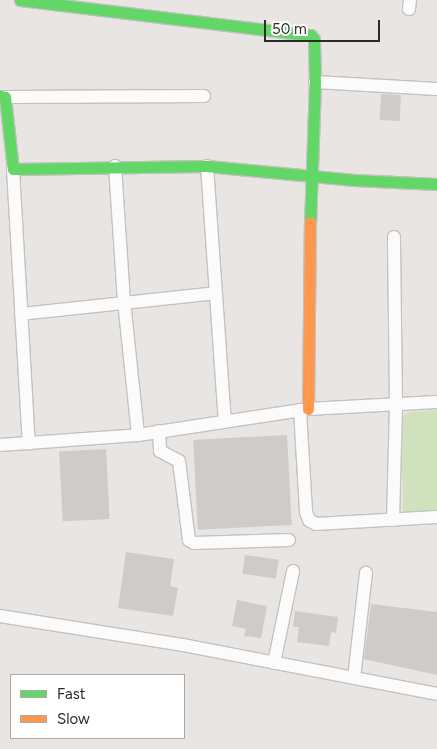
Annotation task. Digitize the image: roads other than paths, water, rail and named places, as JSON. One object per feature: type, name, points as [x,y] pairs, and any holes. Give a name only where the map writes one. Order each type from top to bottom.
[{"type":"street","points":[[20,0],[111,9],[311,35],[316,43],[304,410],[306,512],[309,520],[316,524],[437,518]]},
{"type":"street","points":[[315,82],[437,89]]},
{"type":"street","points":[[29,444],[13,169],[2,97],[204,96]]},
{"type":"street","points":[[115,166],[124,301],[138,434]]},
{"type":"street","points":[[207,166],[225,421]]},
{"type":"street","points":[[13,169],[207,166],[311,176],[437,184]]},
{"type":"street","points":[[393,520],[396,405],[394,237]]},
{"type":"street","points":[[21,314],[124,301],[216,293]]},
{"type":"street","points":[[0,445],[138,434],[304,410],[437,402]]},
{"type":"street","points":[[159,431],[160,451],[179,461],[189,540],[194,543],[289,540]]},
{"type":"street","points":[[274,663],[293,571]]},
{"type":"street","points":[[354,678],[366,573]]},
{"type":"street","points":[[0,616],[274,663],[437,694]]}]
